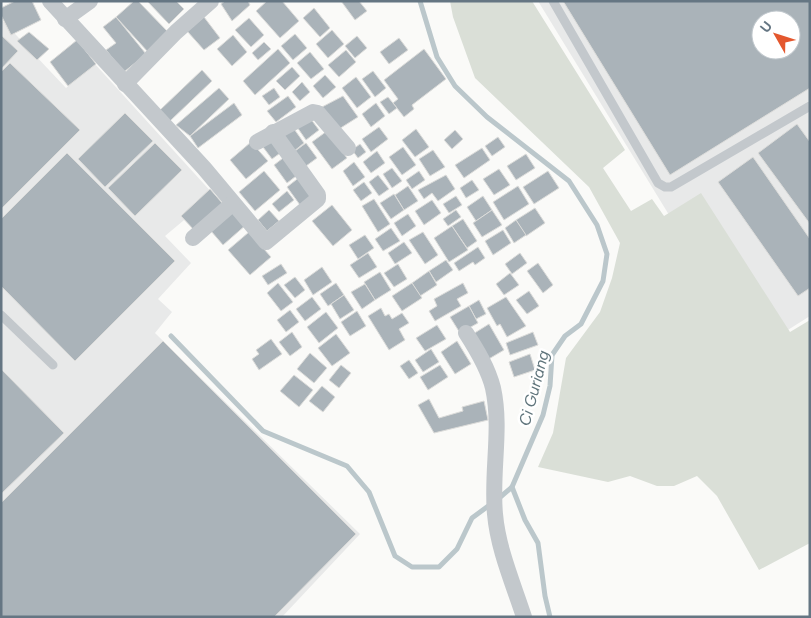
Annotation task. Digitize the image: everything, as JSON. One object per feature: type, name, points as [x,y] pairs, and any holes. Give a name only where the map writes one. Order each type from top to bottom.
[{"type":"street","points":[[50,1],[197,161],[266,242],[318,199],[318,195],[273,132]]},
{"type":"street","points":[[65,19],[90,1]]},
{"type":"street","points":[[125,84],[176,32],[211,1]]},
{"type":"street","points":[[257,142],[313,112],[318,113],[348,148]]},
{"type":"street","points":[[193,238],[232,204]]},
{"type":"street","points":[[466,333],[482,359],[493,386],[497,427],[494,502],[499,543],[524,617]]},
{"type":"lane","points":[[553,1],[658,183],[665,187],[671,187],[810,106]]},
{"type":"lane","points":[[1,315],[53,365]]},
{"type":"shaded area","points":[[450,1],[532,1],[625,150],[603,168],[631,211],[652,199],[664,216],[701,193],[790,332],[810,320],[810,543],[759,570],[717,496],[697,476],[674,486],[657,486],[630,476],[608,482],[538,467],[553,433],[566,358],[600,312],[612,278],[620,243],[589,187],[475,78],[453,17]]},
{"type":"shaded area","points":[[538,1],[810,1],[810,316],[753,352]]},
{"type":"shaded area","points":[[1,19],[66,88],[94,63],[214,195],[165,236],[191,263],[158,299],[172,312],[155,333],[360,534],[282,617],[1,617]]},
{"type":"building","points":[[15,1],[32,1],[41,20],[11,35],[1,15],[1,8]]},
{"type":"building","points":[[134,1],[138,1],[168,32],[148,52],[116,17]]},
{"type":"building","points":[[147,1],[176,1],[184,9],[169,24]]},
{"type":"building","points":[[225,1],[248,1],[250,5],[232,21],[221,4]]},
{"type":"building","points":[[267,1],[282,1],[299,21],[280,38],[256,11]]},
{"type":"building","points":[[341,1],[359,1],[367,11],[355,20]]},
{"type":"building","points":[[563,1],[810,1],[810,88],[670,175]]},
{"type":"building","points":[[314,8],[330,28],[320,37],[303,18]]},
{"type":"building","points":[[116,17],[146,54],[124,72],[106,50],[116,43],[103,27]]},
{"type":"building","points":[[204,17],[220,38],[204,50],[187,31]]},
{"type":"building","points":[[249,18],[264,35],[251,47],[235,30]]},
{"type":"building","points":[[332,30],[344,44],[328,58],[316,44]]},
{"type":"building","points":[[29,32],[49,49],[37,60],[17,41]]},
{"type":"building","points":[[295,34],[307,48],[293,60],[281,46]]},
{"type":"building","points":[[1,35],[18,51],[1,69]]},
{"type":"building","points":[[233,35],[247,52],[232,66],[217,49]]},
{"type":"building","points":[[357,36],[367,48],[355,58],[345,46]]},
{"type":"building","points":[[399,38],[408,50],[389,64],[380,52]]},
{"type":"building","points":[[77,40],[96,64],[68,86],[50,62]]},
{"type":"building","points":[[264,42],[271,49],[258,60],[252,53]]},
{"type":"building","points":[[278,49],[290,63],[255,95],[243,81]]},
{"type":"building","points":[[424,49],[446,79],[412,105],[414,109],[404,117],[393,103],[398,99],[384,80]]},
{"type":"building","points":[[346,50],[356,62],[339,77],[328,65]]},
{"type":"building","points":[[310,52],[324,69],[311,79],[297,63]]},
{"type":"building","points":[[10,63],[80,130],[1,209],[1,72]]},
{"type":"building","points":[[292,67],[300,76],[285,90],[276,81]]},
{"type":"building","points":[[202,70],[212,81],[170,121],[160,110]]},
{"type":"building","points":[[373,71],[386,88],[375,97],[362,79]]},
{"type":"building","points":[[325,75],[336,87],[323,98],[313,86]]},
{"type":"building","points":[[356,77],[371,97],[357,108],[342,88]]},
{"type":"building","points":[[302,82],[310,92],[300,101],[292,92]]},
{"type":"building","points":[[219,88],[229,99],[190,136],[176,125]]},
{"type":"building","points":[[274,88],[280,97],[269,105],[262,96]]},
{"type":"building","points":[[288,96],[296,107],[276,122],[267,111]]},
{"type":"building","points":[[343,96],[358,117],[339,129],[322,107]]},
{"type":"building","points":[[388,97],[397,108],[389,114],[380,102]]},
{"type":"building","points":[[234,103],[242,115],[198,148],[190,136]]},
{"type":"building","points":[[376,103],[385,116],[371,127],[362,114]]},
{"type":"building","points":[[125,113],[153,141],[105,187],[78,159]]},
{"type":"building","points":[[310,118],[319,130],[306,140],[297,127]]},
{"type":"building","points":[[797,124],[810,142],[810,224],[758,153]]},
{"type":"building","points":[[292,126],[304,143],[293,152],[280,134]]},
{"type":"building","points":[[379,127],[388,139],[371,152],[362,139]]},
{"type":"building","points":[[416,129],[429,147],[415,157],[402,140]]},
{"type":"building","points":[[455,130],[463,139],[452,149],[444,140]]},
{"type":"building","points":[[327,131],[347,158],[332,169],[312,142]]},
{"type":"building","points":[[271,135],[283,151],[272,159],[260,143]]},
{"type":"building","points":[[498,137],[505,147],[492,156],[485,146]]},
{"type":"building","points":[[251,142],[268,161],[246,179],[230,160]]},
{"type":"building","points":[[155,143],[182,170],[135,216],[108,188]]},
{"type":"building","points":[[306,143],[317,158],[306,166],[295,151]]},
{"type":"building","points":[[360,144],[366,152],[358,158],[352,150]]},
{"type":"building","points":[[403,147],[416,165],[402,175],[389,157]]},
{"type":"building","points":[[482,148],[490,160],[464,178],[455,165]]},
{"type":"building","points":[[433,150],[445,167],[430,176],[419,159]]},
{"type":"building","points":[[377,151],[385,163],[371,173],[363,162]]},
{"type":"building","points":[[67,153],[175,261],[75,361],[1,286],[1,219]]},
{"type":"building","points":[[526,154],[535,168],[516,180],[507,166]]},
{"type":"building","points":[[287,155],[300,173],[287,183],[274,165]]},
{"type":"building","points":[[753,157],[810,239],[810,288],[798,296],[718,182]]},
{"type":"building","points":[[354,162],[365,177],[353,186],[343,171]]},
{"type":"building","points":[[392,168],[402,181],[392,188],[383,174]]},
{"type":"building","points":[[499,169],[510,185],[494,195],[483,179]]},
{"type":"building","points":[[264,171],[280,190],[255,211],[239,192]]},
{"type":"building","points":[[419,171],[425,180],[412,189],[406,180]]},
{"type":"building","points":[[548,171],[559,188],[534,204],[523,187]]},
{"type":"building","points":[[378,175],[389,189],[379,196],[369,182]]},
{"type":"building","points":[[446,175],[455,189],[438,201],[432,193],[424,199],[418,190]]},
{"type":"building","points":[[301,176],[314,194],[300,205],[287,187]]},
{"type":"building","points":[[472,180],[479,190],[466,198],[460,188]]},
{"type":"building","points":[[364,182],[372,193],[361,201],[353,190]]},
{"type":"building","points":[[408,186],[418,201],[404,210],[395,195]]},
{"type":"building","points":[[518,186],[529,204],[504,220],[493,202]]},
{"type":"building","points":[[210,189],[223,204],[194,230],[181,216]]},
{"type":"building","points":[[287,191],[294,200],[279,212],[272,204]]},
{"type":"building","points":[[394,194],[404,210],[391,219],[380,203]]},
{"type":"building","points":[[456,196],[462,205],[449,213],[443,204]]},
{"type":"building","points":[[483,196],[492,210],[476,221],[467,207]]},
{"type":"building","points":[[374,199],[390,224],[378,232],[362,206]]},
{"type":"building","points":[[432,200],[441,213],[424,225],[415,211]]},
{"type":"building","points":[[332,205],[352,230],[333,246],[312,221]]},
{"type":"building","points":[[535,208],[545,223],[526,236],[516,220]]},
{"type":"building","points":[[235,210],[247,224],[223,245],[211,231]]},
{"type":"building","points":[[269,210],[279,221],[267,231],[258,220]]},
{"type":"building","points":[[456,210],[461,217],[448,226],[443,219]]},
{"type":"building","points":[[492,210],[502,225],[482,237],[473,223]]},
{"type":"building","points":[[408,214],[416,226],[402,236],[394,223]]},
{"type":"building","points":[[463,219],[477,241],[467,248],[452,226]]},
{"type":"building","points":[[516,220],[526,235],[514,243],[505,228]]},
{"type":"building","points":[[452,226],[468,250],[449,262],[434,238]]},
{"type":"building","points":[[391,228],[400,241],[383,251],[375,239]]},
{"type":"building","points":[[503,230],[511,243],[493,255],[485,241]]},
{"type":"building","points":[[249,232],[271,257],[250,275],[228,250]]},
{"type":"building","points":[[423,232],[438,255],[425,264],[409,240]]},
{"type":"building","points":[[365,235],[374,248],[358,259],[349,245]]},
{"type":"building","points":[[404,242],[412,253],[395,264],[388,253]]},
{"type":"building","points":[[478,247],[485,258],[475,265],[473,262],[459,271],[454,263]]},
{"type":"building","points":[[368,253],[377,267],[359,278],[350,265]]},
{"type":"building","points":[[520,253],[527,263],[512,274],[505,264]]},
{"type":"building","points":[[446,260],[453,270],[436,282],[429,271]]},
{"type":"building","points":[[538,263],[553,285],[543,293],[527,271]]},
{"type":"building","points":[[281,264],[287,273],[268,285],[262,276]]},
{"type":"building","points":[[398,264],[407,279],[394,287],[384,273]]},
{"type":"building","points":[[322,267],[332,282],[313,295],[304,280]]},
{"type":"building","points":[[429,271],[437,285],[420,296],[412,283]]},
{"type":"building","points":[[380,272],[391,290],[375,300],[364,282]]},
{"type":"building","points":[[510,273],[519,285],[504,295],[496,284]]},
{"type":"building","points":[[295,277],[305,290],[295,298],[284,285]]},
{"type":"building","points":[[278,283],[293,302],[281,311],[267,293]]},
{"type":"building","points":[[336,283],[344,295],[328,306],[320,294]]},
{"type":"building","points":[[412,283],[422,298],[402,311],[392,296]]},
{"type":"building","points":[[463,283],[468,293],[457,299],[461,306],[435,321],[429,311],[437,306],[434,299]]},
{"type":"building","points":[[365,284],[375,300],[362,309],[351,292]]},
{"type":"building","points":[[529,291],[539,306],[527,314],[516,300]]},
{"type":"building","points":[[344,295],[354,310],[340,319],[331,304]]},
{"type":"building","points":[[312,297],[321,309],[305,321],[296,309]]},
{"type":"building","points":[[506,297],[526,326],[507,337],[500,324],[497,326],[487,308]]},
{"type":"building","points":[[479,300],[486,314],[476,319],[469,306]]},
{"type":"building","points":[[469,306],[478,323],[460,333],[450,317]]},
{"type":"building","points":[[381,308],[385,316],[389,314],[392,319],[402,313],[409,323],[399,329],[405,340],[389,350],[368,316]]},
{"type":"building","points":[[290,310],[299,322],[286,332],[277,320]]},
{"type":"building","points":[[357,311],[366,326],[350,336],[341,322]]},
{"type":"building","points":[[326,312],[338,328],[319,343],[307,327]]},
{"type":"building","points":[[489,324],[504,350],[487,360],[473,334]]},
{"type":"building","points":[[437,325],[446,339],[425,351],[416,338]]},
{"type":"building","points":[[292,332],[302,347],[290,356],[279,342]]},
{"type":"building","points":[[533,332],[538,345],[510,355],[506,343]]},
{"type":"building","points":[[336,334],[350,353],[332,366],[318,348]]},
{"type":"building","points":[[271,339],[282,354],[259,370],[252,359],[259,354],[256,350]]},
{"type":"building","points":[[163,341],[356,534],[274,617],[1,617],[1,503]]},
{"type":"building","points":[[457,341],[471,364],[455,374],[441,352]]},
{"type":"building","points":[[431,349],[439,362],[423,372],[415,360]]},
{"type":"building","points":[[310,353],[327,368],[314,383],[297,369]]},
{"type":"building","points":[[530,354],[535,370],[514,377],[509,362]]},
{"type":"building","points":[[409,360],[418,373],[409,379],[400,366]]},
{"type":"building","points":[[341,365],[351,373],[339,388],[329,380]]},
{"type":"building","points":[[440,365],[448,377],[428,390],[420,377]]},
{"type":"building","points":[[1,369],[64,433],[1,494]]},
{"type":"building","points":[[294,375],[313,390],[299,407],[280,391]]},
{"type":"building","points":[[322,386],[335,397],[323,412],[309,401]]},
{"type":"building","points":[[429,399],[439,418],[463,411],[462,407],[484,401],[488,420],[434,433],[418,405]]},
{"type":"waterway","name":"Ci Guriang","points":[[420,1],[437,57],[455,86],[487,117],[569,181],[597,225],[607,254],[603,281],[581,324],[565,336],[552,355],[550,386],[543,415],[512,487],[525,520],[538,543],[545,596],[550,617]]},
{"type":"waterway","points":[[171,336],[263,431],[347,466],[369,492],[395,556],[412,567],[439,567],[457,549],[472,518],[491,504]]},
{"type":"waterway","points":[[498,499],[512,487]]}]
